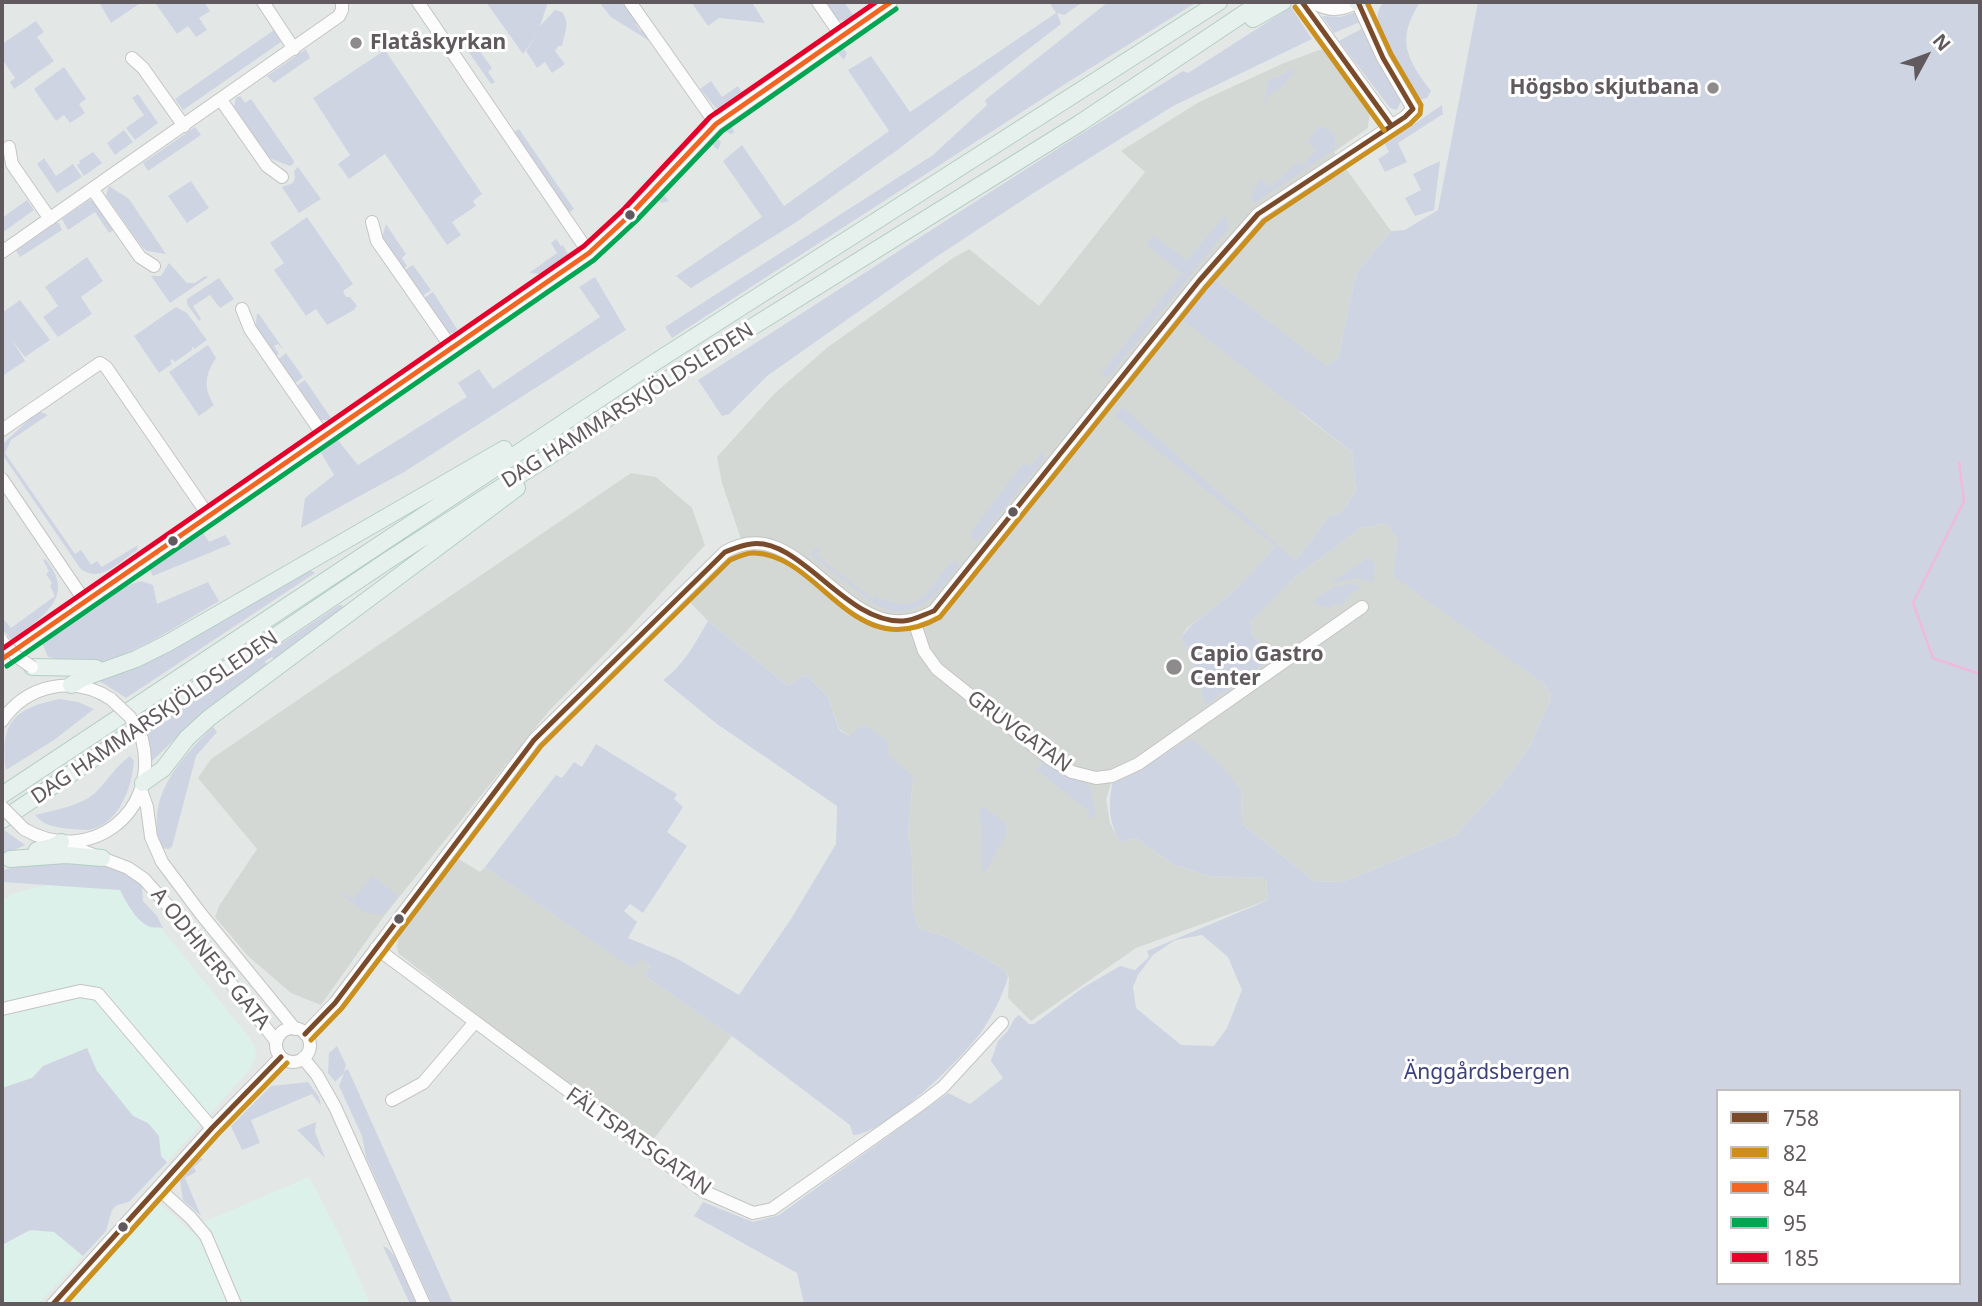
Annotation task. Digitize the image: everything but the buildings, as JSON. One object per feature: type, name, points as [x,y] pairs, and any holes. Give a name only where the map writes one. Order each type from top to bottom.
[{"type":"main road","name":"DAG HAMMARSKJÖLDSLEDEN","points":[[2,795],[649,366],[1219,2]]},
{"type":"main road","name":"DAG HAMMARSKJÖLDSLEDEN","points":[[2,821],[398,554],[670,379],[1080,124],[1261,2]]},
{"type":"main road","points":[[1080,124],[1283,2]]},
{"type":"main road","points":[[67,685],[136,659],[168,643],[649,366]]},
{"type":"main road","points":[[142,786],[163,769],[187,738],[209,718],[328,627],[670,379]]},
{"type":"main road","points":[[32,667],[109,668]]},
{"type":"main road","points":[[6,861],[16,855],[65,842]]},
{"type":"main road","points":[[6,861],[66,855],[102,858]]},
{"type":"street","points":[[263,2],[294,49]]},
{"type":"street","points":[[2,252],[340,16],[342,2]]},
{"type":"street","points":[[418,2],[589,253]]},
{"type":"street","points":[[630,2],[716,124]]},
{"type":"street","points":[[818,2],[842,37]]},
{"type":"street","points":[[2,659],[589,253],[630,215],[716,124],[891,2]]},
{"type":"street","points":[[53,1304],[212,1128],[281,1058],[292,1062],[303,1058],[309,1047],[300,1032],[327,1013],[534,740],[703,572],[733,547],[769,545],[785,552],[858,608],[877,618],[899,623],[914,621],[933,611],[947,597],[1243,229],[1276,200],[1413,109],[1383,58],[1357,2],[1332,10],[1306,2]]},
{"type":"street","points":[[1306,2],[1391,125]]},
{"type":"street","points":[[132,58],[144,68],[184,127]]},
{"type":"street","points":[[221,100],[267,166],[282,177]]},
{"type":"street","points":[[9,147],[12,164],[50,219]]},
{"type":"street","points":[[93,190],[140,257],[154,266]]},
{"type":"street","points":[[372,222],[377,241],[451,347]]},
{"type":"street","points":[[242,309],[250,329],[323,435]]},
{"type":"street","points":[[2,430],[100,363],[106,367],[208,515]]},
{"type":"street","points":[[2,479],[84,600]]},
{"type":"street","name":"GRUVGATAN","points":[[914,621],[925,652],[937,669],[956,686],[1049,758],[1072,772],[1096,778],[1112,776],[1139,764],[1362,607]]},
{"type":"street","points":[[2,641],[16,656],[32,667],[67,685]]},
{"type":"street","points":[[2,720],[15,705],[28,696],[42,689],[67,685]]},
{"type":"street","name":"A ODHNERS GATA","points":[[67,685],[92,690],[111,699],[130,717],[142,739],[145,765],[142,786],[150,837],[162,862],[201,914],[300,1032]]},
{"type":"street","points":[[65,842],[88,839],[112,828],[131,810],[142,786]]},
{"type":"street","name":"A ODHNERS GATA","points":[[2,807],[24,829],[41,838],[65,842],[136,873],[155,889],[276,1041],[281,1058]]},
{"type":"street","name":"FÄLTSPATSGATAN","points":[[376,948],[704,1191],[753,1213],[772,1209],[921,1104],[943,1087],[1002,1023]]},
{"type":"street","points":[[2,1009],[80,990],[98,994],[212,1128]]},
{"type":"street","points":[[392,1100],[423,1083],[475,1022]]},
{"type":"street","name":"A ODHNERS GATA","points":[[276,1041],[282,1033],[300,1032]]},
{"type":"street","points":[[303,1058],[335,1107],[425,1304]]},
{"type":"street","points":[[158,1188],[191,1218],[206,1237],[235,1304]]},
{"type":"shaded area","points":[[1322,49],[1352,81],[1370,108],[1368,128],[1334,152],[1391,231],[1356,274],[1338,359],[1326,367],[1214,279],[1301,413],[1352,452],[1356,491],[1340,514],[1330,515],[1296,561],[1275,546],[1256,570],[1224,600],[1187,628],[1181,638],[1188,649],[1207,704],[1272,658],[1253,636],[1250,622],[1271,599],[1295,577],[1361,528],[1386,523],[1495,648],[1544,684],[1551,695],[1550,701],[1528,750],[1499,788],[1456,835],[1343,882],[1314,881],[1242,824],[1241,791],[1192,739],[1113,778],[1106,799],[1110,823],[1120,842],[1136,838],[1173,864],[1208,876],[1266,878],[1268,900],[1136,948],[1031,1021],[1008,998],[1009,978],[1005,970],[947,937],[920,929],[913,913],[912,858],[908,834],[913,778],[839,729],[828,697],[805,674],[788,686],[708,621],[686,598],[730,559],[746,554],[722,483],[717,457],[774,394],[828,347],[969,249],[1039,306],[1145,172],[1121,151],[1199,102],[1284,63]]},
{"type":"shaded area","points":[[631,473],[656,477],[692,508],[705,545],[549,711],[384,916],[321,1005],[291,993],[248,956],[215,917],[219,906],[257,849],[198,778],[211,759]]},
{"type":"shaded area","points":[[454,856],[480,872],[485,867],[633,968],[640,958],[650,965],[645,976],[732,1036],[650,1144],[544,1067],[398,953],[399,936]]},
{"type":"shaded area","points":[[50,884],[121,890],[126,902],[151,927],[160,927],[255,1048],[256,1055],[250,1069],[167,1162],[161,1156],[158,1135],[148,1123],[133,1116],[97,1071],[87,1048],[43,1066],[32,1078],[2,1088],[2,901],[12,894]]},
{"type":"shaded area","points":[[309,1177],[341,1238],[370,1304],[62,1304],[150,1206],[162,1205],[192,1233],[206,1221]]},
{"type":"shaded area","points":[[30,1230],[55,1232],[83,1256],[38,1304],[2,1304],[2,1245]]},
{"type":"green space","points":[[99,2],[142,2],[111,23]]},
{"type":"green space","points":[[204,2],[210,11],[199,18],[207,30],[196,37],[188,26],[177,34],[156,4]]},
{"type":"green space","points":[[486,2],[548,2],[540,26],[555,10],[562,12],[566,29],[562,46],[558,46],[555,51],[565,64],[552,73],[545,62],[537,68],[526,51],[537,34],[523,54]]},
{"type":"green space","points":[[599,2],[627,2],[640,20],[636,24],[641,31],[645,28],[651,42],[611,17]]},
{"type":"green space","points":[[691,2],[753,4],[765,23],[719,18],[708,26]]},
{"type":"green space","points":[[824,2],[844,2],[854,16],[848,21],[837,20]]},
{"type":"green space","points":[[1049,2],[1083,2],[1064,15],[1057,13],[1061,24],[896,151],[795,223],[691,288],[676,276],[762,217],[723,161],[742,145],[784,206],[889,131],[848,70],[871,56],[910,112],[1056,13]]},
{"type":"green space","points":[[1108,2],[1197,2],[672,338],[665,327],[933,155],[987,105],[985,100]]},
{"type":"green space","points":[[1384,2],[1420,2],[1408,27],[1406,38],[1415,69],[1431,91],[1427,98],[1420,100],[1388,52],[1378,23],[1379,11]]},
{"type":"green space","name":"Änggårdsbergen","points":[[1478,2],[1980,2],[1980,1304],[804,1304],[797,1273],[694,1216],[703,1202],[753,1222],[779,1215],[948,1093],[970,1104],[1003,1078],[991,1061],[998,1041],[1019,1015],[1029,1024],[1034,1024],[1081,989],[1120,966],[1135,970],[1149,957],[1147,951],[1268,900],[1266,878],[1208,876],[1173,864],[1136,838],[1120,842],[1110,812],[1113,780],[1150,763],[1191,738],[1219,763],[1241,791],[1242,824],[1314,881],[1343,882],[1456,835],[1499,788],[1528,750],[1551,695],[1544,684],[1393,576],[1398,539],[1386,523],[1361,528],[1295,577],[1250,622],[1253,636],[1272,658],[1206,705],[1188,649],[1181,638],[1239,586],[1275,546],[1115,416],[1122,407],[1296,561],[1330,515],[1340,514],[1356,491],[1352,452],[1182,319],[1214,279],[1326,366],[1338,359],[1356,274],[1391,231],[1405,230],[1438,210]],"holes":[[[1202,935],[1228,957],[1242,990],[1227,1028],[1214,1046],[1181,1045],[1136,1008],[1133,987],[1138,975],[1153,955],[1175,940]]]},
{"type":"green space","points":[[1291,7],[1312,39],[1173,106],[1032,194],[936,257],[767,376],[729,414],[722,416],[698,380],[1076,137],[1183,71],[1188,73]]},
{"type":"green space","points":[[1356,12],[1360,22],[1334,33],[1322,16],[1340,17]]},
{"type":"green space","points":[[36,21],[44,32],[37,37],[54,61],[14,89],[10,82],[15,78],[2,59],[2,44]]},
{"type":"green space","points":[[1365,27],[1381,67],[1401,101],[1397,110],[1390,108],[1339,41]]},
{"type":"green space","points":[[274,30],[281,42],[183,110],[175,99]]},
{"type":"green space","points":[[460,33],[466,43],[473,42],[492,68],[488,72],[495,82],[491,84],[458,37]]},
{"type":"green space","points":[[841,46],[847,53],[844,60],[838,53],[732,126],[734,133],[726,131],[727,125],[737,117],[835,47]]},
{"type":"green space","points":[[306,49],[310,58],[274,83],[267,76]]},
{"type":"green space","points":[[385,50],[482,194],[473,201],[476,206],[452,222],[461,235],[447,245],[385,154],[349,179],[338,164],[350,155],[313,98]]},
{"type":"green space","points":[[64,67],[86,99],[79,104],[85,113],[70,123],[64,115],[56,121],[34,89]]},
{"type":"green space","points":[[1297,68],[1282,87],[1269,96],[1264,107],[1268,81]]},
{"type":"green space","points":[[711,81],[722,97],[738,86],[743,94],[724,108],[716,108],[700,89]]},
{"type":"green space","points":[[138,94],[158,123],[135,140],[126,128],[144,115],[132,98]]},
{"type":"green space","points":[[240,96],[245,103],[251,99],[294,161],[293,164],[290,166],[269,158],[234,107],[236,98]]},
{"type":"green space","points":[[1442,105],[1443,114],[1398,143],[1407,162],[1385,172],[1378,159],[1389,152],[1385,144]]},
{"type":"green space","points":[[1319,126],[1333,132],[1335,149],[1253,204],[1251,196],[1260,179],[1270,187],[1297,163],[1302,166],[1317,150],[1308,142]]},
{"type":"green space","points":[[195,127],[201,135],[148,171],[143,163]]},
{"type":"green space","points":[[519,129],[574,209],[567,214],[513,133]]},
{"type":"green space","points":[[124,130],[133,142],[115,155],[107,143]]},
{"type":"green space","points":[[715,136],[721,142],[718,150],[711,144],[664,195],[669,201],[661,203],[658,198],[660,190]]},
{"type":"green space","points":[[93,152],[102,163],[84,176],[77,165]]},
{"type":"green space","points":[[44,158],[56,176],[73,164],[82,177],[57,193],[37,164]]},
{"type":"green space","points":[[1440,161],[1434,210],[1415,216],[1405,198],[1421,190],[1413,174]]},
{"type":"green space","points":[[298,167],[321,199],[299,213],[282,187],[293,183],[294,171]]},
{"type":"green space","points":[[191,181],[209,208],[187,223],[168,196]]},
{"type":"green space","points":[[109,186],[129,199],[166,254],[147,251],[142,247],[106,196]]},
{"type":"green space","points":[[27,200],[34,210],[2,233],[2,218]]},
{"type":"green space","points":[[89,200],[97,202],[116,228],[109,233],[95,212],[68,230],[62,219]]},
{"type":"green space","points":[[1224,216],[1229,227],[1111,374],[1107,377],[1101,374],[1182,273],[1146,245],[1153,235],[1187,261]]},
{"type":"green space","points":[[307,217],[353,284],[343,291],[357,306],[327,325],[316,309],[306,316],[274,270],[284,263],[270,243]]},
{"type":"green space","points":[[56,222],[62,230],[20,257],[16,251]]},
{"type":"green space","points":[[386,224],[406,254],[402,258],[407,266],[404,269],[382,237]]},
{"type":"green space","points":[[556,239],[568,255],[541,274],[529,273],[557,253],[551,243]]},
{"type":"green space","points":[[87,257],[103,281],[81,297],[92,314],[58,337],[43,317],[58,306],[45,287]]},
{"type":"green space","points":[[169,263],[187,283],[195,283],[205,276],[208,277],[170,303],[151,276],[161,276]]},
{"type":"green space","points":[[413,265],[431,290],[422,296],[405,270]]},
{"type":"green space","points":[[595,277],[626,330],[404,472],[301,528],[305,498],[334,475],[320,451],[337,439],[358,465],[467,397],[458,383],[479,369],[493,389],[600,317],[579,287]]},
{"type":"green space","points":[[219,278],[234,299],[220,308],[210,295],[193,306],[201,319],[199,321],[187,304],[187,299]]},
{"type":"green space","points":[[433,292],[457,329],[455,333],[448,333],[424,298]]},
{"type":"green space","points":[[20,300],[50,340],[25,357],[12,340],[25,361],[2,376],[2,313]]},
{"type":"green space","points":[[176,307],[187,313],[207,340],[194,349],[192,346],[192,350],[175,362],[172,359],[172,364],[159,373],[134,336]]},
{"type":"green space","points":[[257,314],[284,350],[278,344],[274,346],[279,354],[274,357],[255,328]]},
{"type":"green space","points":[[208,345],[216,358],[207,381],[208,392],[214,405],[199,416],[169,372]]},
{"type":"green space","points":[[286,353],[303,377],[293,385],[277,360]]},
{"type":"green space","points":[[305,380],[331,418],[328,420],[318,420],[295,387]]},
{"type":"green space","points":[[41,412],[48,415],[11,440],[5,453],[75,554],[81,550],[91,565],[97,561],[102,567],[138,545],[137,550],[102,573],[87,573],[80,568],[2,454],[5,442],[35,414]]},
{"type":"green space","points":[[1042,452],[1044,459],[1024,484],[1020,484],[1017,493],[978,541],[972,540],[971,532],[1024,463],[1031,467]]},
{"type":"green space","points":[[202,531],[209,542],[225,535],[231,544],[153,576],[148,566]]},
{"type":"green space","points":[[817,547],[820,549],[816,555],[873,599],[878,594],[879,601],[884,598],[896,603],[914,602],[929,590],[949,563],[950,565],[955,560],[959,565],[937,592],[919,606],[909,610],[885,610],[885,602],[884,609],[874,604],[811,555]]},
{"type":"green space","points":[[1370,557],[1375,565],[1373,583],[1358,578],[1330,583]]},
{"type":"green space","points":[[45,559],[58,585],[57,596],[43,615],[12,640],[2,629],[2,617],[11,628],[55,596],[50,586],[52,583],[46,574],[49,571],[43,560]]},
{"type":"green space","points":[[309,569],[315,573],[126,698],[98,680]]},
{"type":"green space","points":[[141,581],[153,585],[157,604],[208,582],[219,601],[157,638],[108,660],[86,664],[48,657],[40,638],[120,588]]},
{"type":"green space","points":[[1356,583],[1360,588],[1351,593],[1342,605],[1334,604],[1329,608],[1314,604],[1315,599],[1336,586]]},
{"type":"green space","points":[[339,605],[345,610],[275,660],[272,657],[265,661],[268,666],[195,720],[152,761],[148,733]]},
{"type":"green space","points":[[708,621],[788,686],[805,674],[828,697],[839,730],[849,736],[864,725],[888,741],[888,754],[913,777],[908,834],[912,858],[913,913],[920,929],[947,937],[1005,970],[1008,977],[986,1025],[958,1059],[922,1093],[884,1123],[867,1132],[853,1135],[850,1125],[736,1039],[645,976],[650,965],[640,959],[633,969],[485,867],[556,775],[562,778],[574,762],[582,767],[596,744],[677,794],[674,799],[683,807],[667,832],[687,846],[643,913],[630,904],[624,911],[637,922],[628,938],[678,959],[739,995],[791,919],[836,844],[837,806],[717,724],[663,680],[683,661]]},
{"type":"green space","points":[[59,699],[78,702],[94,709],[54,740],[6,770],[5,740],[13,720],[31,707]]},
{"type":"green space","points":[[213,727],[217,732],[196,756],[172,847],[162,848],[157,830],[161,797],[177,766]]},
{"type":"green space","points":[[130,756],[134,761],[130,783],[121,804],[107,822],[87,830],[70,829],[46,824],[35,815],[67,807],[90,797]]},
{"type":"green space","points":[[1043,761],[1061,774],[1090,787],[1096,818],[1087,816],[1090,812],[1037,770]]},
{"type":"green space","points":[[984,807],[1005,823],[1007,833],[983,876],[980,808]]},
{"type":"green space","points":[[2,831],[25,845],[2,856]]},
{"type":"green space","points":[[48,861],[98,865],[131,877],[142,885],[143,901],[157,916],[163,928],[151,927],[141,921],[132,912],[120,890],[2,882],[2,870]]},
{"type":"green space","points":[[372,876],[398,896],[383,915],[364,912],[339,893],[353,899]]},
{"type":"green space","points":[[337,1046],[346,1065],[344,1071],[348,1069],[453,1304],[432,1304],[366,1157],[362,1136],[339,1086],[344,1073],[335,1082],[328,1073],[329,1053]]},
{"type":"green space","points":[[87,1048],[97,1071],[133,1116],[148,1123],[159,1136],[161,1156],[167,1162],[129,1202],[117,1205],[112,1210],[106,1231],[83,1256],[54,1232],[30,1230],[2,1245],[2,1088],[32,1078],[43,1066]]},
{"type":"green space","points":[[308,1082],[319,1097],[321,1106],[312,1094],[251,1120],[260,1143],[242,1150],[231,1126],[271,1086]]},
{"type":"green space","points":[[316,1122],[315,1132],[325,1158],[297,1130]]},
{"type":"green space","points":[[200,1158],[203,1159],[194,1167],[196,1172],[185,1178],[201,1216],[183,1200],[180,1180]]},
{"type":"green space","points":[[383,1246],[394,1255],[416,1304],[410,1304]]},
{"type":"waterway","points":[[1959,462],[1964,501],[1913,603],[1933,658],[1980,674]]},
{"type":"transit line","name":"185","points":[[2,649],[584,246],[624,209],[710,117],[876,2]]},
{"type":"transit line","name":"84","points":[[2,659],[589,253],[630,215],[716,124],[891,2]]},
{"type":"transit line","name":"758","points":[[1302,2],[1391,125]]},
{"type":"transit line","name":"758","points":[[305,1034],[335,1003],[534,740],[725,552],[751,544],[769,545],[806,566],[862,609],[882,618],[907,621],[934,611],[1199,281],[1258,214],[1405,117],[1413,109],[1383,58],[1358,2]]},
{"type":"transit line","name":"82","points":[[311,1040],[342,1008],[541,746],[730,560],[752,553],[779,559],[800,571],[861,619],[884,628],[910,628],[940,617],[1206,287],[1264,221],[1410,124],[1420,114],[1421,105],[1391,54],[1367,2]]},
{"type":"transit line","name":"82","points":[[1295,7],[1384,130]]},
{"type":"transit line","name":"95","points":[[7,666],[594,260],[636,221],[722,131],[896,9]]},
{"type":"transit line","name":"758","points":[[53,1304],[212,1128],[281,1057]]},
{"type":"transit line","name":"82","points":[[65,1304],[218,1134],[287,1063]]},
{"type":"place","name":"Flatåskyrkan","points":[[356,43]]},
{"type":"place","name":"Högsbo skjutbana","points":[[1713,88]]},
{"type":"place","name":"Capio Gastro Center","points":[[1174,667]]}]
